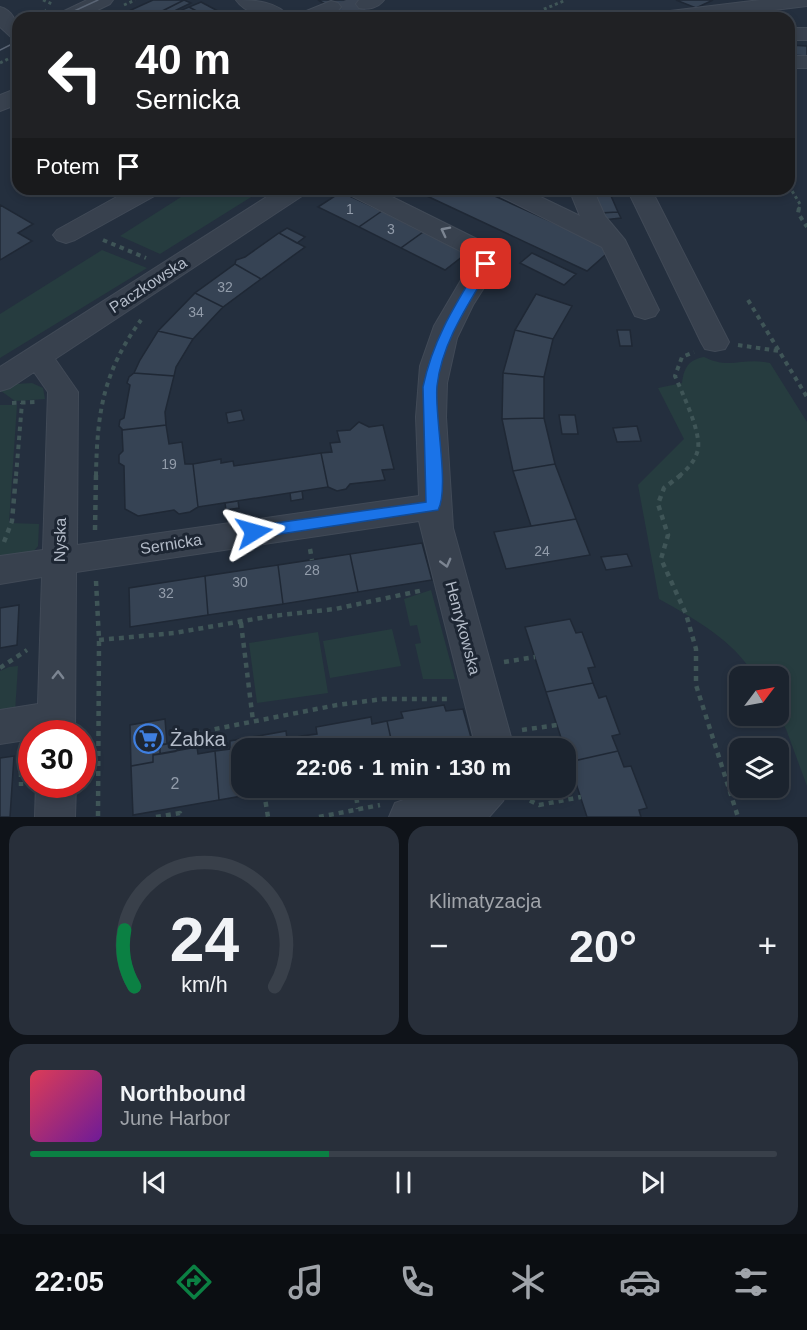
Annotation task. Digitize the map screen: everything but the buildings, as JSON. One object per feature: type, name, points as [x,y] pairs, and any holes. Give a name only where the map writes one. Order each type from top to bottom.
[{"type":"street","points":[[77,12],[104,0]]},
{"type":"street","points":[[246,0],[269,12]]},
{"type":"street","points":[[726,12],[807,0]]},
{"type":"street","points":[[0,13],[10,27],[12,47]]},
{"type":"street","points":[[74,231],[138,195]]},
{"type":"street","name":"Paczkowska","points":[[2,392],[36,357],[287,195]]},
{"type":"street","points":[[369,195],[488,255],[486,264],[445,334],[433,373],[430,387],[435,489],[433,506]]},
{"type":"street","points":[[517,195],[613,242]]},
{"type":"street","points":[[583,195],[593,218],[613,242],[645,310]]},
{"type":"street","points":[[642,195],[715,342]]},
{"type":"street","name":"Nyska","points":[[36,357],[51,372],[63,392],[57,720]]},
{"type":"street","name":"Sernicka","points":[[1,558],[59,563],[209,538],[433,506]]},
{"type":"street","name":"Henrykowska","points":[[433,506],[436,528],[506,738]]},
{"type":"street","points":[[0,727],[18,727]]},
{"type":"street","points":[[55,817],[56,798]]},
{"type":"street","points":[[409,817],[473,805],[490,798]]},
{"type":"path","points":[[540,12],[566,0]]},
{"type":"path","points":[[794,195],[800,204],[798,213],[807,227]]},
{"type":"path","points":[[74,231],[171,269]]},
{"type":"path","points":[[748,300],[807,397]]},
{"type":"path","points":[[738,817],[696,685],[696,648],[687,614],[661,560],[668,535],[658,504],[664,488],[688,469],[698,449],[696,432],[675,376],[682,357],[715,342],[779,351]]},
{"type":"path","points":[[2,392],[22,403],[42,401]]},
{"type":"path","points":[[95,539],[96,435],[101,398]]},
{"type":"path","points":[[1,558],[12,521],[22,403]]},
{"type":"path","points":[[96,578],[99,640],[98,817]]},
{"type":"path","points":[[99,640],[174,633],[241,623],[398,598],[429,589]]},
{"type":"path","points":[[241,623],[253,722]]},
{"type":"path","points":[[0,668],[27,649]]},
{"type":"path","points":[[500,662],[535,657]]},
{"type":"path","points":[[0,662],[11,660]]},
{"type":"path","points":[[195,733],[337,705],[383,699],[454,699]]},
{"type":"path","points":[[513,738],[557,724]]},
{"type":"path","points":[[576,798],[581,797]]},
{"type":"path","points":[[265,798],[268,817]]},
{"type":"path","points":[[356,798],[358,809]]},
{"type":"path","points":[[521,798],[539,805],[576,798]]},
{"type":"path","points":[[156,817],[180,813],[181,817]]},
{"type":"green space","points":[[184,195],[254,195],[160,254],[120,236]]},
{"type":"green space","points":[[102,250],[147,268],[0,358],[0,314]]},
{"type":"green space","points":[[704,357],[721,363],[752,361],[770,363],[807,422],[807,786],[784,726],[789,726],[789,666],[748,666],[724,641],[659,599],[638,485],[684,439],[658,388],[682,383],[684,373],[694,360]]},
{"type":"green space","points":[[32,383],[43,388],[45,399],[15,401],[1,391],[16,384]]},
{"type":"green space","points":[[0,405],[17,405],[9,523],[39,524],[38,546],[33,552],[0,561]]},
{"type":"green space","points":[[431,590],[455,679],[423,679],[415,644],[421,643],[417,625],[410,626],[404,599]]},
{"type":"green space","points":[[392,629],[401,666],[330,678],[323,641]]},
{"type":"green space","points":[[318,632],[328,693],[257,703],[249,643]]},
{"type":"green space","points":[[18,666],[15,712],[0,715],[0,671]]},
{"type":"tunnel","points":[[346,12],[366,4]]},
{"type":"tram line","points":[[72,12],[98,0]]},
{"type":"tram line","points":[[0,50],[12,44]]},
{"type":"place","name":"Żabka","points":[[149,739]]},
{"type":"route","points":[[254,532],[433,506],[435,489],[430,387],[433,373],[445,334],[459,306],[486,264]]}]
